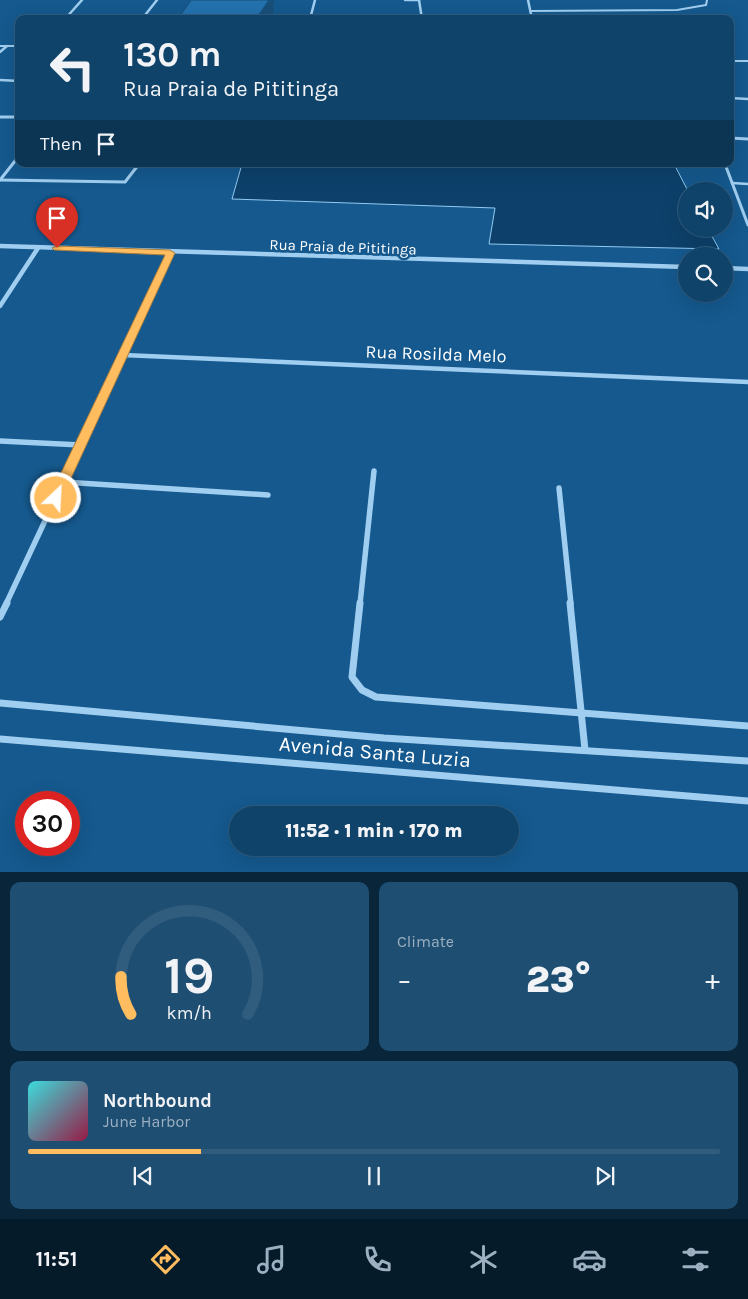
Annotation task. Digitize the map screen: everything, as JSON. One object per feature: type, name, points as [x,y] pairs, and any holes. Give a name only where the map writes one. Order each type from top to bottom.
[{"type":"street","points":[[69,15],[82,0]]},
{"type":"street","points":[[145,15],[157,0]]},
{"type":"street","points":[[311,15],[315,0]]},
{"type":"street","points":[[405,0],[419,0],[421,15]]},
{"type":"street","points":[[528,0],[531,15]]},
{"type":"street","points":[[0,42],[15,42]]},
{"type":"street","points":[[0,46],[15,46]]},
{"type":"street","points":[[0,52],[7,46]]},
{"type":"street","points":[[734,61],[748,61]]},
{"type":"street","points":[[0,80],[15,81]]},
{"type":"street","points":[[734,98],[748,99]]},
{"type":"street","points":[[0,116],[15,118]]},
{"type":"street","points":[[734,138],[748,139]]},
{"type":"street","points":[[0,180],[15,161]]},
{"type":"street","points":[[0,180],[125,182],[137,167]]},
{"type":"street","points":[[726,167],[732,182]]},
{"type":"street","points":[[733,185],[746,213],[748,225]]},
{"type":"street","name":"Rua Praia de Pititinga","points":[[0,246],[170,253],[678,267]]},
{"type":"street","points":[[0,306],[38,248]]},
{"type":"street","points":[[0,617],[170,253]]},
{"type":"street","points":[[733,268],[748,269]]},
{"type":"street","name":"Rua Rosilda Melo","points":[[122,355],[748,382]]},
{"type":"street","points":[[0,441],[81,445]]},
{"type":"street","points":[[374,471],[352,677],[358,687],[366,694],[376,698],[748,726]]},
{"type":"street","points":[[64,482],[268,495]]},
{"type":"street","points":[[559,488],[586,750]]},
{"type":"street","name":"Avenida Santa Luzia","points":[[0,703],[384,738],[748,761]]},
{"type":"street","name":"Avenida Santa Luzia","points":[[0,739],[748,801]]},
{"type":"lane","points":[[530,11],[677,10],[706,5],[707,0]]},
{"type":"lane","points":[[733,183],[748,184]]},
{"type":"water","points":[[241,167],[676,167],[683,182],[678,182],[678,237],[712,237],[718,247],[678,248],[489,244],[495,208],[232,199]]},
{"type":"building","points":[[191,0],[269,0],[259,15],[181,15]]},
{"type":"route","points":[[56,498],[170,253],[57,248]]}]
